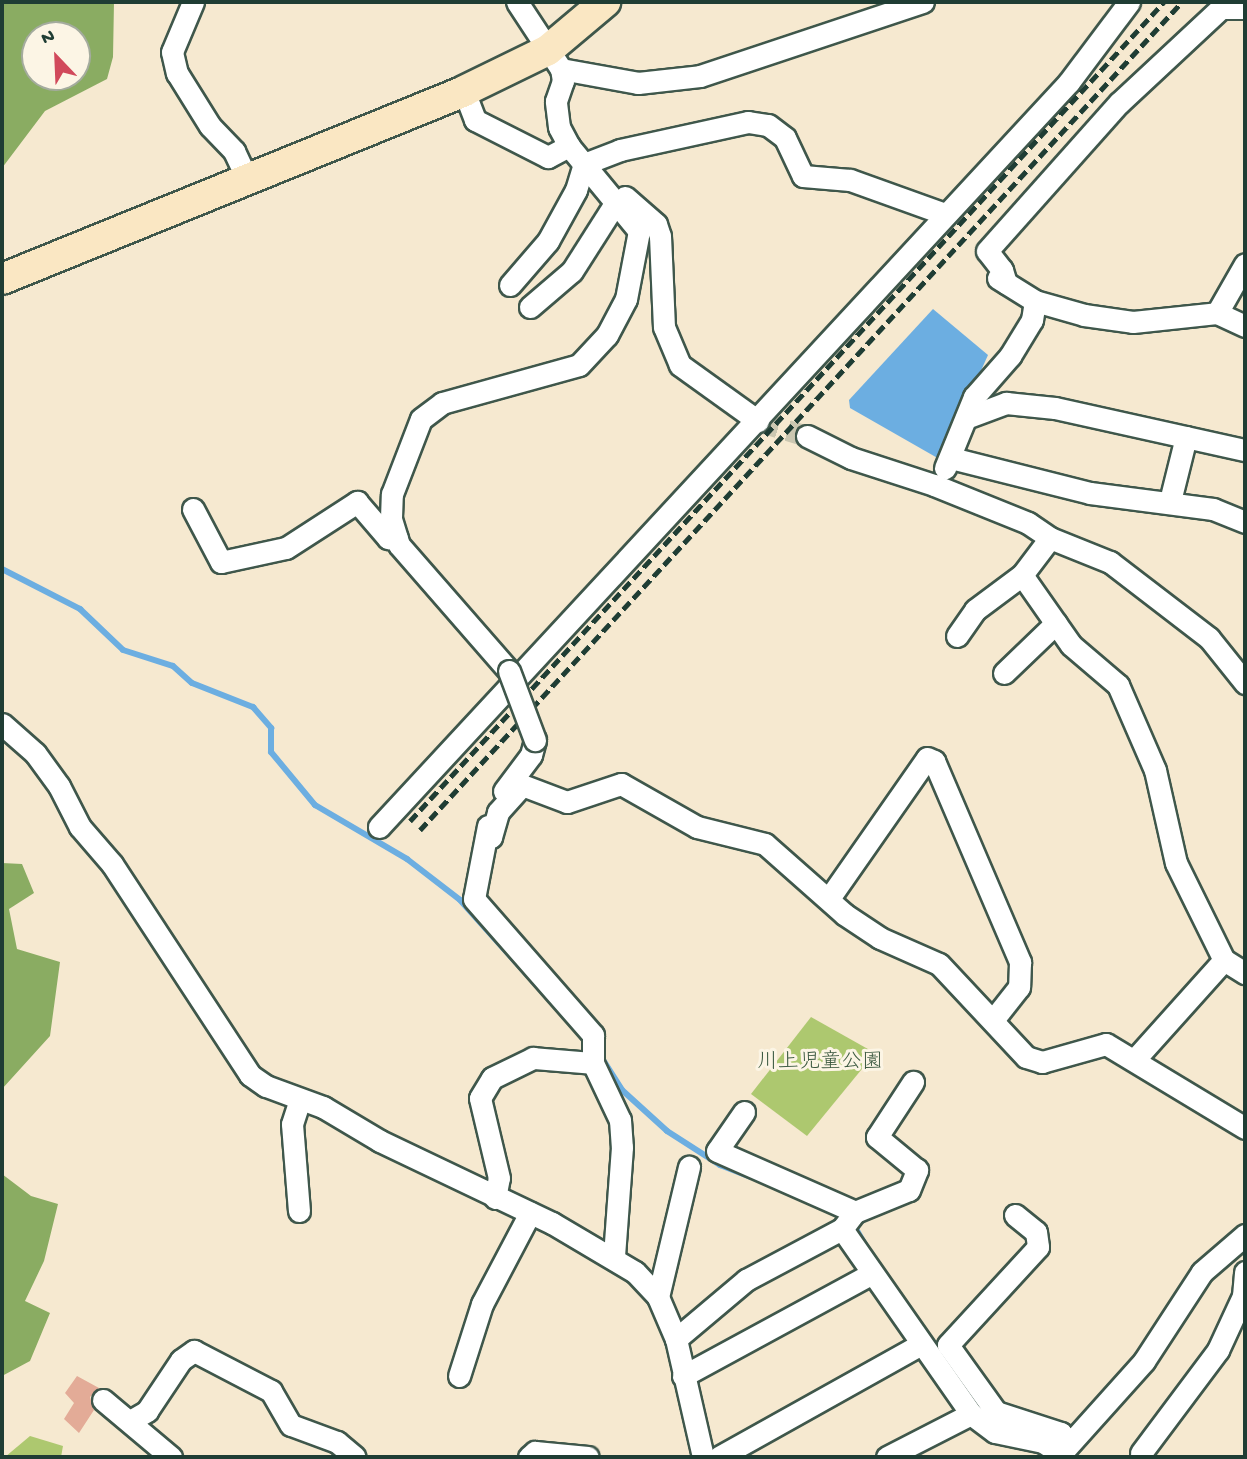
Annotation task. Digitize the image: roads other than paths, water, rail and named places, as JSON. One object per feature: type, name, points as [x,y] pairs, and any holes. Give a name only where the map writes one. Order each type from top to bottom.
[{"type":"street","points":[[193,2],[172,52],[177,73],[210,127],[234,151],[247,179]]},
{"type":"street","points":[[517,2],[554,60],[563,82],[556,102],[559,127],[569,146],[639,231],[638,253],[626,299],[607,335],[579,365],[442,403],[421,419],[392,494],[391,518],[397,538],[509,671],[534,740],[531,755],[491,809],[474,899],[593,1051],[620,1120],[622,1147],[614,1257]]},
{"type":"street","points":[[2,279],[464,91],[554,60],[605,2]]},
{"type":"street","points":[[554,60],[638,83],[700,76],[923,2]]},
{"type":"street","points":[[379,827],[758,421],[945,214],[1069,82],[1129,2]]},
{"type":"street","points":[[1245,8],[1221,8],[1119,103],[987,251],[1002,281],[1035,301],[1133,322],[1217,313],[1245,326]]},
{"type":"street","points":[[464,91],[475,120],[548,157],[569,146]]},
{"type":"street","points":[[584,164],[620,150],[748,122],[768,125],[785,138],[803,176],[850,180],[945,214]]},
{"type":"street","points":[[510,285],[548,241],[576,190],[584,164]]},
{"type":"street","points":[[530,307],[572,271],[617,190],[656,224],[660,236],[664,327],[680,365],[758,421]]},
{"type":"street","points":[[1217,313],[1245,264]]},
{"type":"street","points":[[934,485],[951,458],[974,397],[1010,356],[1032,320],[1035,301]]},
{"type":"street","points":[[966,418],[1006,403],[1055,408],[1245,450]]},
{"type":"street","points":[[807,436],[851,458],[934,485],[1028,523],[1050,538],[1110,562],[1209,638],[1245,683]]},
{"type":"street","points":[[1170,500],[1186,437]]},
{"type":"street","points":[[951,458],[1090,493],[1170,500],[1213,509],[1245,522]]},
{"type":"street","points":[[192,509],[221,562],[286,548],[357,502],[388,538],[397,538]]},
{"type":"street","points":[[957,636],[975,610],[1022,575],[1050,538]]},
{"type":"street","points":[[1022,575],[1071,645],[1118,685],[1155,770],[1176,863],[1224,960],[1245,973]]},
{"type":"street","points":[[1004,673],[1056,624]]},
{"type":"street","points":[[2,724],[35,753],[59,786],[80,827],[112,864],[250,1074],[266,1086],[323,1107],[614,1257],[658,1297],[676,1339],[704,1457]]},
{"type":"street","points":[[830,897],[927,758],[934,761],[1020,961],[1019,987],[993,1020]]},
{"type":"street","points":[[486,838],[491,836],[498,812],[522,785],[567,802],[621,784],[697,827],[765,844],[830,897],[844,914],[880,938],[939,964],[1026,1056],[1042,1062],[1106,1044],[1136,1058],[1245,1128]]},
{"type":"street","points":[[1136,1058],[1224,960]]},
{"type":"street","points":[[495,1198],[499,1178],[480,1098],[492,1078],[533,1058],[593,1051]]},
{"type":"street","points":[[676,1339],[746,1280],[849,1220],[909,1189],[917,1170],[877,1138],[913,1082]]},
{"type":"street","points":[[299,1212],[292,1124],[300,1099]]},
{"type":"street","points":[[744,1112],[718,1151],[849,1220],[871,1274],[971,1414],[995,1432],[1043,1441],[1062,1456],[1071,1433],[1144,1361],[1202,1272],[1243,1242]]},
{"type":"street","points":[[658,1297],[689,1167]]},
{"type":"street","points":[[459,1376],[482,1304],[530,1213]]},
{"type":"street","points":[[1015,1215],[1036,1232],[1038,1247],[948,1345],[996,1412],[1071,1433]]},
{"type":"street","points":[[1140,1456],[1218,1350],[1242,1296],[1245,1272]]},
{"type":"street","points":[[683,1376],[871,1274]]},
{"type":"street","points":[[719,1457],[921,1344]]},
{"type":"street","points":[[130,1421],[147,1411],[181,1360],[194,1351],[271,1391],[291,1425],[337,1441],[355,1457]]},
{"type":"street","points":[[103,1400],[172,1457]]},
{"type":"street","points":[[887,1457],[971,1414]]},
{"type":"street","points":[[529,1457],[535,1452],[588,1457]]},
{"type":"water","points":[[933,309],[988,355],[941,460],[850,408],[849,400]]},
{"type":"waterway","points":[[2,569],[80,609],[123,650],[173,666],[192,683],[253,707],[271,728],[271,752],[315,805],[407,859],[460,900],[564,1016]]},
{"type":"waterway","points":[[600,1055],[622,1090],[667,1131],[720,1165],[751,1177]]},
{"type":"waterway","points":[[852,1222],[866,1246]]},
{"type":"tunnel","points":[[758,421],[807,436]]},
{"type":"railway","points":[[410,821],[1164,2]]},
{"type":"railway","points":[[420,830],[1182,2]]},
{"type":"park label","name":"川上児童公園","points":[[820,1064]]}]
